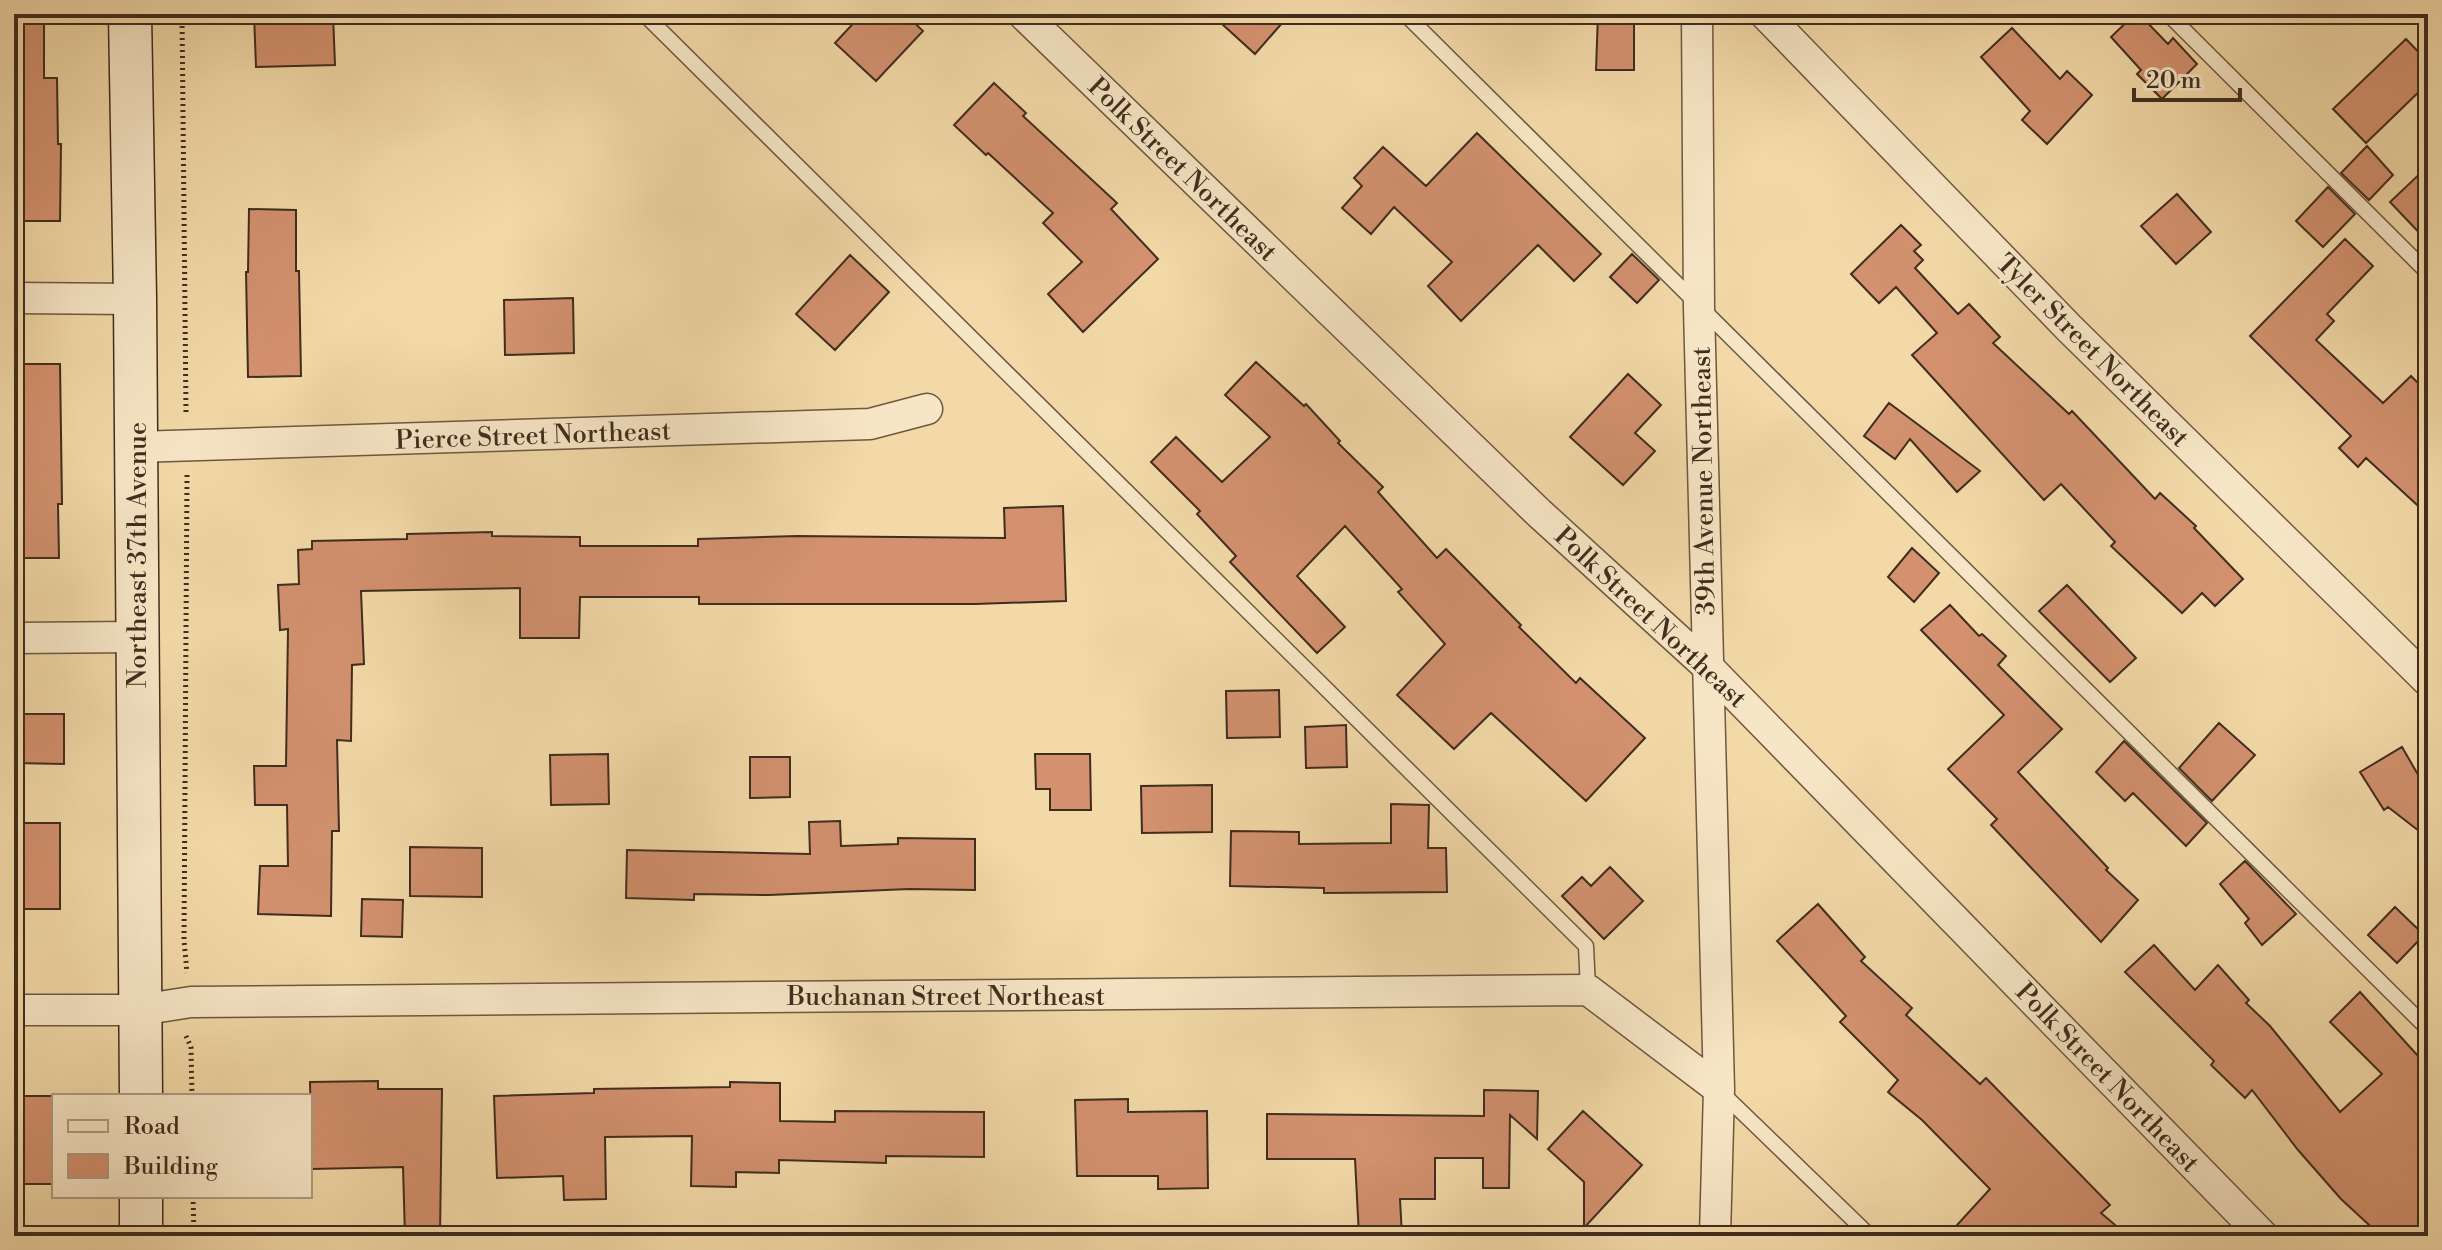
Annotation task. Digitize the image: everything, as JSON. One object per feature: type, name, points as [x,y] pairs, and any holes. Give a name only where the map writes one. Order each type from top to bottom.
[{"type":"street","name":"Northeast 37th Avenue","points":[[130,14],[141,1094]]},
{"type":"street","name":"Polk Street Northeast","points":[[1023,14],[1539,513],[1708,667],[2263,1236]]},
{"type":"street","name":"39th Avenue Northeast","points":[[1697,14],[1699,308],[1719,1089],[1715,1236]]},
{"type":"street","name":"Tyler Street Northeast","points":[[1765,14],[2069,328],[2428,681]]},
{"type":"street","points":[[14,298],[135,299]]},
{"type":"street","name":"Pierce Street Northeast","points":[[136,447],[870,424],[927,409]]},
{"type":"street","points":[[14,638],[137,637]]},
{"type":"street","points":[[1588,990],[1719,1089]]},
{"type":"street","name":"Buchanan Street Northeast","points":[[14,1010],[140,1010],[191,1002],[1588,990]]},
{"type":"street","points":[[141,1198],[141,1236]]},
{"type":"lane","points":[[644,14],[1586,946],[1588,990]]},
{"type":"lane","points":[[1405,14],[2428,1029]]},
{"type":"lane","points":[[2168,14],[2428,273]]},
{"type":"lane","points":[[1719,1089],[1870,1236]]},
{"type":"path","points":[[182,14],[185,397]]},
{"type":"path","points":[[184,940],[187,464]]},
{"type":"path","points":[[182,1029],[191,1047],[192,1094]]},
{"type":"path","points":[[193,1198],[194,1236]]},
{"type":"building","points":[[14,14],[44,14],[44,78],[57,78],[58,144],[61,144],[60,221],[20,221],[20,218],[14,217]]},
{"type":"building","points":[[254,14],[333,14],[335,65],[256,67]]},
{"type":"building","points":[[862,14],[905,14],[923,31],[876,81],[835,43]]},
{"type":"building","points":[[1211,14],[1290,14],[1255,54]]},
{"type":"building","points":[[1598,14],[1634,14],[1634,70],[1596,70]]},
{"type":"building","points":[[2135,14],[2139,14],[2168,44],[2173,38],[2197,64],[2162,99],[2137,74],[2141,70],[2111,37]]},
{"type":"building","points":[[2012,28],[2060,79],[2067,71],[2092,95],[2047,144],[2022,120],[2030,111],[1981,57]]},
{"type":"building","points":[[2406,39],[2428,62],[2428,83],[2366,143],[2333,109]]},
{"type":"building","points":[[994,83],[1026,113],[1023,116],[1117,203],[1111,209],[1158,259],[1083,332],[1048,294],[1082,262],[1043,223],[1053,213],[954,125]]},
{"type":"building","points":[[1477,133],[1601,254],[1574,281],[1538,245],[1461,321],[1428,286],[1452,262],[1394,207],[1371,234],[1342,208],[1362,186],[1354,178],[1383,147],[1426,186]]},
{"type":"building","points":[[2367,146],[2393,175],[2369,200],[2341,173]]},
{"type":"building","points":[[2428,166],[2428,242],[2390,202]]},
{"type":"building","points":[[2328,187],[2355,214],[2323,247],[2296,221]]},
{"type":"building","points":[[2177,194],[2211,232],[2176,264],[2141,226]]},
{"type":"building","points":[[249,209],[296,210],[301,376],[248,377],[246,272]]},
{"type":"building","points":[[1901,225],[1921,245],[1914,251],[1923,260],[1915,268],[1958,314],[1969,304],[2000,337],[1993,343],[2069,414],[2072,411],[2155,499],[2160,493],[2196,526],[2194,528],[2243,579],[2215,606],[2202,593],[2182,613],[2111,546],[2115,542],[2061,484],[2044,500],[1912,355],[1937,333],[1896,287],[1879,303],[1851,274]]},
{"type":"building","points":[[2345,239],[2373,266],[2327,314],[2334,321],[2316,340],[2383,403],[2411,376],[2428,393],[2428,515],[2366,458],[2358,467],[2339,448],[2351,436],[2250,336]]},
{"type":"building","points":[[1632,254],[1659,280],[1637,303],[1610,277]]},
{"type":"building","points":[[850,255],[889,292],[835,350],[796,314]]},
{"type":"building","points":[[573,298],[574,353],[505,355],[504,300]]},
{"type":"building","points":[[1256,362],[1304,406],[1306,404],[1340,441],[1338,443],[1383,487],[1378,492],[1437,558],[1446,549],[1576,683],[1580,678],[1645,738],[1586,801],[1491,713],[1454,749],[1397,695],[1445,644],[1398,592],[1402,589],[1345,526],[1297,576],[1345,627],[1317,653],[1230,562],[1236,556],[1197,514],[1200,511],[1151,462],[1176,437],[1222,482],[1270,437],[1225,395]]},
{"type":"building","points":[[14,364],[60,364],[62,504],[58,504],[59,558],[14,558],[14,508],[19,508]]},
{"type":"building","points":[[1628,374],[1661,405],[1635,433],[1655,451],[1623,485],[1570,437]]},
{"type":"building","points":[[1889,403],[1980,471],[1957,492],[1910,439],[1895,459],[1864,436]]},
{"type":"building","points":[[1063,506],[1066,601],[699,604],[699,597],[580,597],[579,638],[520,638],[520,588],[361,591],[364,664],[352,665],[351,741],[337,740],[339,831],[332,831],[331,916],[258,914],[260,866],[288,866],[287,805],[255,805],[254,766],[286,766],[288,629],[280,630],[278,585],[299,584],[298,550],[312,549],[312,541],[407,539],[407,534],[492,532],[492,536],[580,537],[580,546],[698,546],[698,539],[797,536],[1005,538],[1004,508]]},
{"type":"building","points":[[1912,548],[1939,573],[1914,602],[1888,577]]},
{"type":"building","points":[[2067,585],[2136,658],[2110,682],[2039,611]]},
{"type":"building","points":[[1950,605],[1979,636],[1982,634],[2006,656],[1998,665],[2062,729],[2018,772],[2108,868],[2106,870],[2138,900],[2101,942],[1991,825],[1997,819],[1948,769],[2004,715],[1921,630]]},
{"type":"building","points":[[1279,690],[1280,737],[1227,738],[1226,691]]},
{"type":"building","points":[[14,714],[64,714],[64,764],[14,763]]},
{"type":"building","points":[[2219,723],[2255,755],[2212,801],[2179,768]]},
{"type":"building","points":[[1346,725],[1347,767],[1306,768],[1305,727]]},
{"type":"building","points":[[2124,741],[2207,823],[2186,846],[2133,793],[2125,801],[2096,772]]},
{"type":"building","points":[[2402,747],[2428,792],[2428,838],[2388,807],[2384,810],[2360,772]]},
{"type":"building","points":[[608,754],[609,804],[551,805],[550,755]]},
{"type":"building","points":[[1035,754],[1090,754],[1091,810],[1050,810],[1050,789],[1036,789]]},
{"type":"building","points":[[750,757],[790,757],[790,797],[750,798]]},
{"type":"building","points":[[1212,785],[1212,832],[1142,833],[1141,786]]},
{"type":"building","points":[[1391,804],[1429,805],[1428,848],[1446,848],[1447,892],[1324,893],[1324,888],[1230,886],[1231,831],[1299,832],[1299,844],[1391,843]]},
{"type":"building","points":[[840,821],[841,846],[898,844],[898,838],[975,839],[975,890],[694,894],[694,900],[626,898],[627,850],[810,854],[809,822]]},
{"type":"building","points":[[14,823],[60,823],[60,909],[14,909]]},
{"type":"building","points":[[410,847],[482,848],[482,897],[410,896]]},
{"type":"building","points":[[2245,861],[2296,914],[2262,945],[2245,923],[2249,919],[2220,884]]},
{"type":"building","points":[[1610,867],[1643,901],[1604,939],[1562,896],[1582,877],[1591,886]]},
{"type":"building","points":[[362,899],[403,900],[402,937],[361,936]]},
{"type":"building","points":[[1818,904],[1865,957],[1861,961],[1912,1008],[1906,1015],[1980,1084],[1986,1078],[2110,1205],[2101,1213],[2128,1236],[1947,1236],[1990,1189],[1922,1120],[1888,1092],[1898,1080],[1840,1022],[1846,1016],[1777,941]]},
{"type":"building","points":[[2395,907],[2424,935],[2397,963],[2368,935]]},
{"type":"building","points":[[2154,945],[2195,990],[2218,965],[2249,1000],[2246,1003],[2270,1026],[2340,1112],[2382,1074],[2330,1022],[2360,992],[2428,1067],[2428,1236],[2381,1236],[2341,1199],[2252,1090],[2245,1098],[2211,1065],[2214,1061],[2125,972]]},
{"type":"building","points":[[378,1081],[378,1089],[442,1089],[440,1236],[405,1236],[403,1167],[312,1169],[310,1082]]},
{"type":"building","points":[[730,1082],[780,1083],[780,1121],[835,1122],[835,1111],[984,1112],[984,1157],[886,1156],[886,1163],[779,1160],[779,1173],[736,1172],[736,1187],[691,1186],[692,1136],[605,1137],[606,1199],[564,1200],[563,1176],[497,1178],[494,1096],[594,1093],[594,1089],[730,1087]]},
{"type":"building","points":[[1484,1090],[1538,1091],[1537,1139],[1510,1115],[1509,1188],[1483,1188],[1483,1158],[1435,1158],[1435,1199],[1400,1199],[1402,1236],[1359,1236],[1355,1159],[1267,1159],[1267,1114],[1484,1116]]},
{"type":"building","points":[[14,1096],[52,1096],[52,1184],[14,1184]]},
{"type":"building","points":[[1128,1099],[1128,1112],[1207,1111],[1208,1188],[1158,1189],[1158,1176],[1077,1176],[1075,1100]]},
{"type":"building","points":[[1583,1111],[1642,1165],[1584,1228],[1584,1182],[1548,1149]]}]
